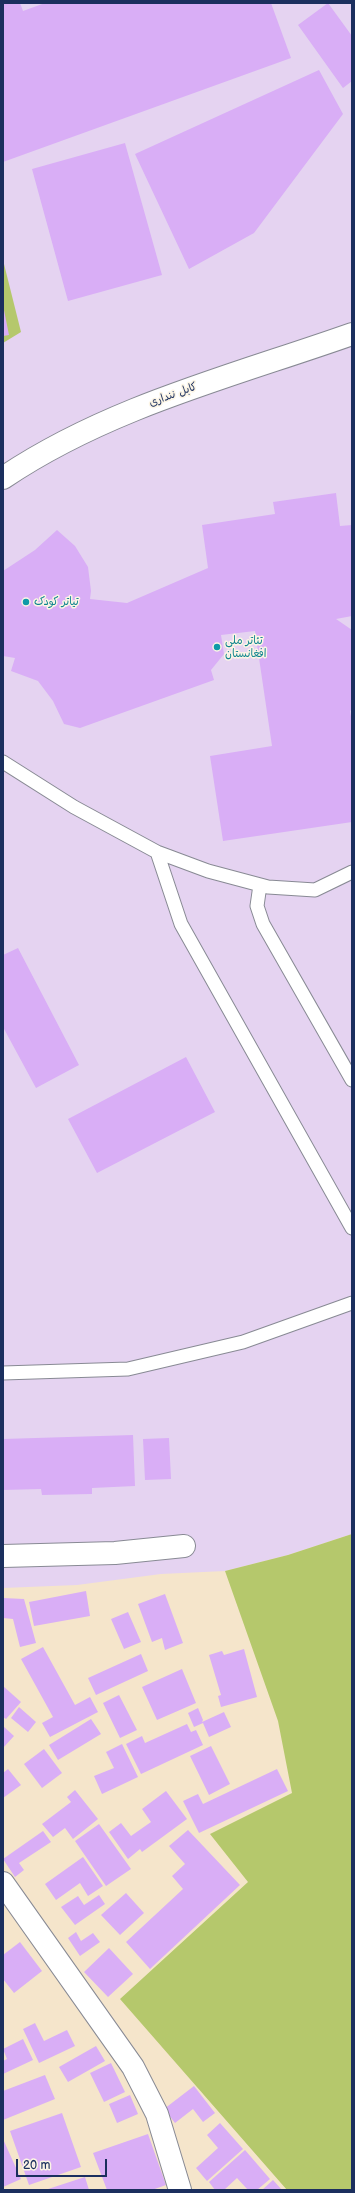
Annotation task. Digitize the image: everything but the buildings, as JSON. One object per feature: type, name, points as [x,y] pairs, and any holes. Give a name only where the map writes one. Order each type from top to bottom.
[{"type":"street","name":"کابل ننداری","points":[[3,478],[37,456],[142,406],[254,366],[351,337]]},
{"type":"street","points":[[3,1556],[115,1553],[184,1546]]},
{"type":"street","points":[[3,1883],[133,2067],[158,2114],[180,2190]]},
{"type":"lane","points":[[3,762],[74,807],[157,852],[208,871],[268,887],[314,890],[352,872]]},
{"type":"lane","points":[[157,852],[181,924],[352,1228]]},
{"type":"lane","points":[[260,885],[257,906],[262,924],[352,1080]]},
{"type":"lane","points":[[3,1374],[128,1369],[243,1342],[352,1303]]},
{"type":"shaded area","points":[[3,3],[352,3],[352,1534],[288,1555],[225,1571],[161,1574],[77,1585],[3,1588]]},
{"type":"green space","points":[[3,260],[21,332],[3,343]]},
{"type":"green space","points":[[352,1534],[352,2190],[287,2190],[120,1999],[248,1882],[210,1834],[292,1793],[278,1721],[225,1571],[288,1555]]},
{"type":"place","name":"تیاتر کودک","points":[[26,602]]},
{"type":"place","name":"تئاتر ملی افغانستان","points":[[217,647]]}]
